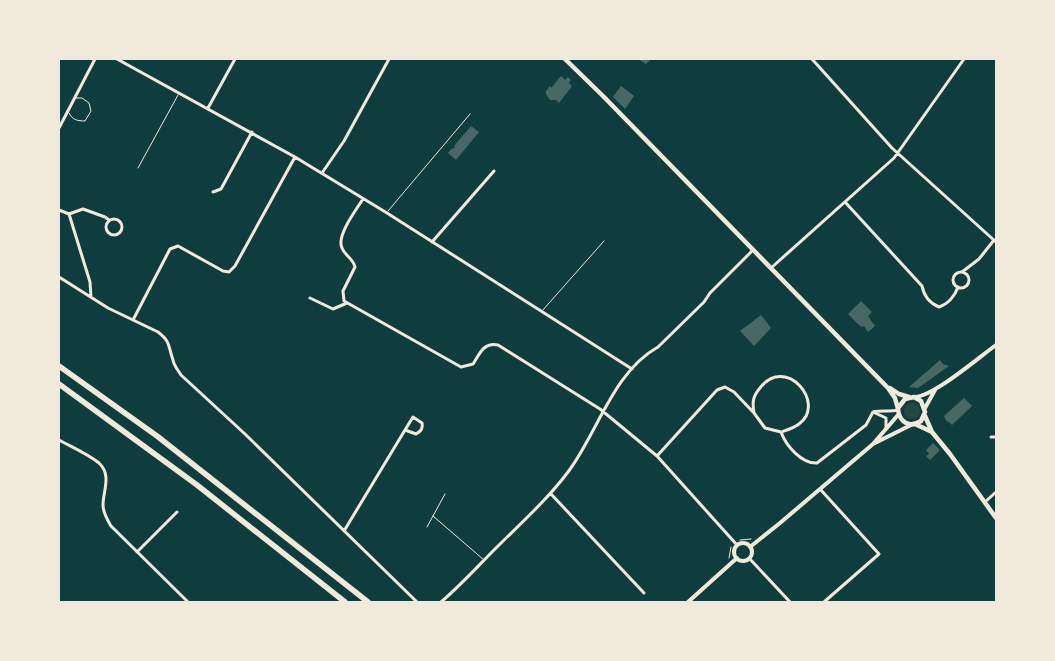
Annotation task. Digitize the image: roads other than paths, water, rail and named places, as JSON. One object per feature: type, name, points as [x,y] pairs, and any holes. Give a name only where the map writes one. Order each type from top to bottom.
[{"type":"highway","points":[[59,366],[157,436],[368,602]]},
{"type":"highway","points":[[59,384],[197,484],[345,602]]},
{"type":"main road","points":[[566,59],[888,388],[895,398],[903,422],[932,432]]},
{"type":"main road","points":[[888,388],[898,394],[921,401],[925,408],[924,416],[921,421],[913,424]]},
{"type":"main road","points":[[898,411],[901,401],[912,397]]},
{"type":"main road","points":[[924,416],[932,432],[996,518]]},
{"type":"street","points":[[59,128],[95,59]]},
{"type":"street","points":[[117,59],[252,132],[322,173],[632,369]]},
{"type":"street","points":[[208,108],[235,59]]},
{"type":"street","points":[[322,173],[344,141],[389,59]]},
{"type":"street","points":[[812,59],[897,153],[995,241],[979,259],[954,276],[954,283],[958,287]]},
{"type":"street","points":[[771,268],[897,153],[964,59]]},
{"type":"street","points":[[213,192],[221,188],[252,132]]},
{"type":"street","points":[[133,320],[170,249],[178,246],[223,271],[229,272],[295,157]]},
{"type":"street","points":[[432,242],[494,170]]},
{"type":"street","points":[[363,199],[342,233],[340,241],[342,248],[352,259],[355,267],[343,291],[342,297],[348,303],[461,367],[473,364],[484,347],[492,344],[498,345],[604,412],[657,456],[736,544]]},
{"type":"street","points":[[845,202],[922,286],[924,295],[934,306],[939,308],[944,306],[956,294],[958,287]]},
{"type":"street","points":[[59,210],[69,214],[83,208],[109,220],[115,219],[121,223],[121,230],[118,234],[108,232],[106,225],[109,220]]},
{"type":"street","points":[[69,214],[90,282],[91,297]]},
{"type":"street","points":[[441,602],[551,494],[580,456],[616,389],[632,369],[649,352],[658,347],[753,250]]},
{"type":"street","points":[[958,287],[965,286],[969,280],[968,276],[962,272]]},
{"type":"street","points":[[59,277],[91,297],[165,337],[169,343],[175,366],[181,375],[245,434],[417,602]]},
{"type":"street","points":[[310,298],[333,309],[348,303]]},
{"type":"street","points":[[912,397],[920,397],[935,390],[996,345]]},
{"type":"street","points":[[657,456],[717,390],[725,387],[734,392],[765,428],[781,432],[800,424],[806,414],[808,404],[805,392],[788,377],[776,377],[768,380],[761,386],[753,399],[754,413]]},
{"type":"street","points":[[925,408],[935,390]]},
{"type":"street","points":[[872,412],[880,410],[898,411]]},
{"type":"street","points":[[750,547],[873,444],[898,411]]},
{"type":"street","points":[[781,432],[784,439],[803,460],[810,464],[817,463],[866,425],[872,412]]},
{"type":"street","points":[[872,412],[886,418],[886,428]]},
{"type":"street","points":[[344,531],[405,430],[413,418],[422,423],[420,432],[416,434],[405,430]]},
{"type":"street","points":[[873,444],[913,424]]},
{"type":"street","points":[[990,436],[996,437]]},
{"type":"street","points":[[59,440],[95,460],[103,468],[106,478],[103,504],[106,519],[188,602]]},
{"type":"street","points":[[820,489],[879,554],[824,602]]},
{"type":"street","points":[[985,502],[996,492]]},
{"type":"street","points":[[551,494],[644,593]]},
{"type":"street","points":[[137,552],[177,512]]},
{"type":"street","points":[[743,543],[750,547],[752,553],[749,558],[742,560],[737,558],[734,553],[736,544],[743,543]]},
{"type":"street","points":[[688,602],[737,558]]},
{"type":"street","points":[[749,558],[790,602]]},
{"type":"lane","points":[[138,168],[180,92]]},
{"type":"lane","points":[[68,110],[71,116],[78,121],[85,120],[92,112],[89,103],[82,98],[74,98]]},
{"type":"lane","points":[[387,213],[470,114]]},
{"type":"lane","points":[[542,312],[604,241]]},
{"type":"lane","points":[[427,527],[445,494]]},
{"type":"lane","points":[[433,516],[484,560]]}]
